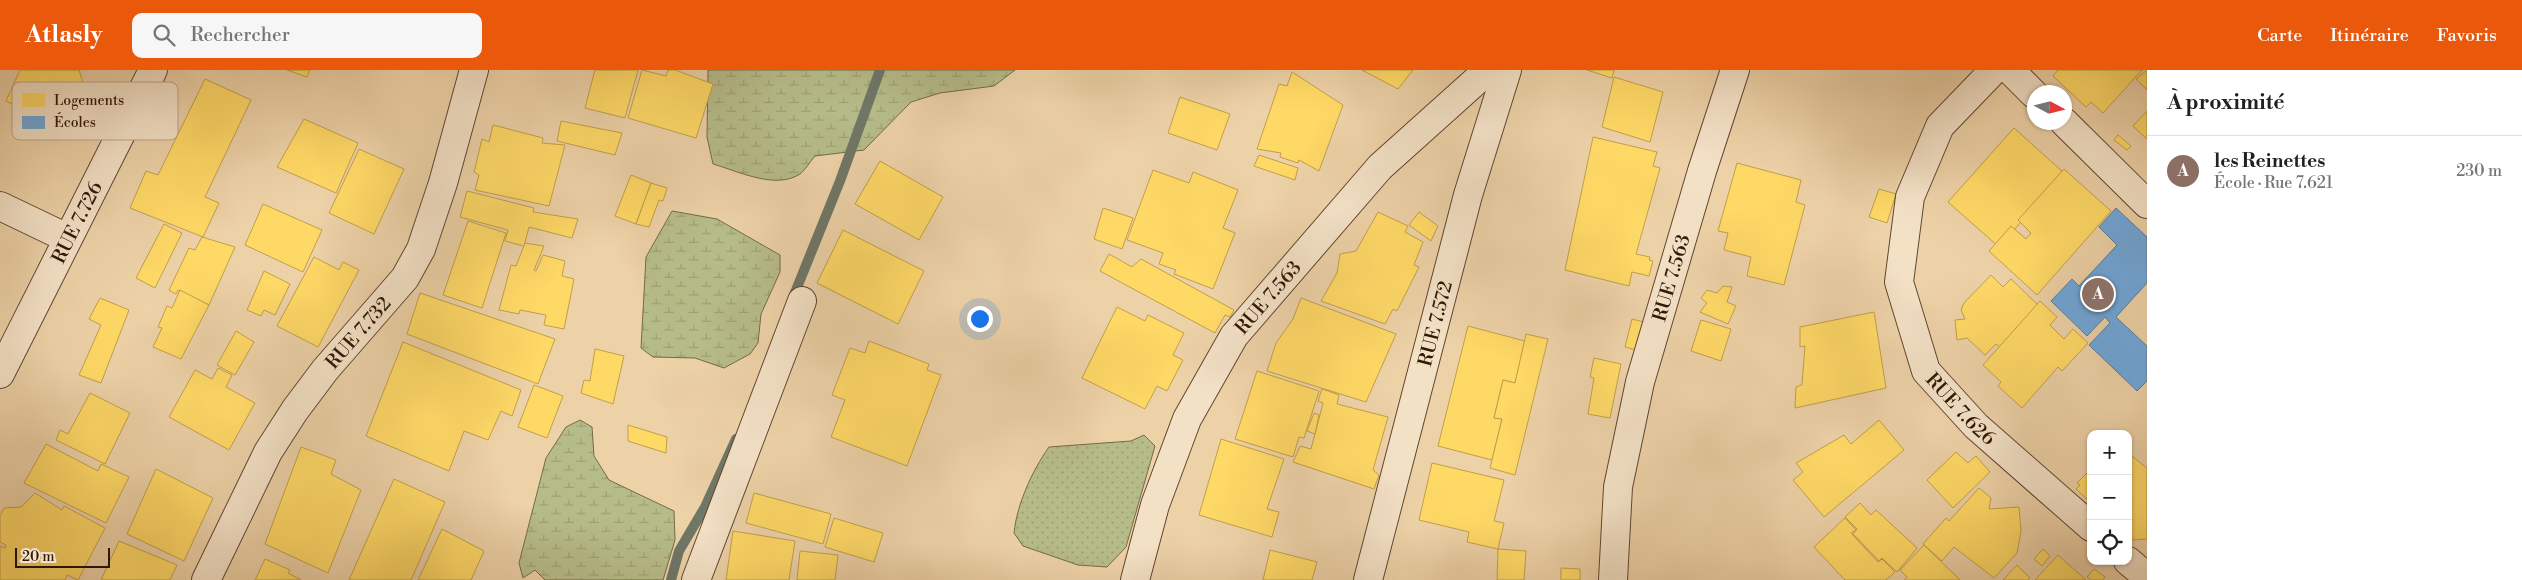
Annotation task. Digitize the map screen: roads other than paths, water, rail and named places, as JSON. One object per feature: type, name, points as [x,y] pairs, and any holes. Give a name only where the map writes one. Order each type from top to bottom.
[{"type":"street","name":"RUE 7.726","points":[[148,82],[154,70]]},
{"type":"street","name":"RUE 7.732","points":[[206,580],[268,452],[289,418],[325,370],[405,278],[421,249],[443,183],[474,70]]},
{"type":"street","name":"RUE 7.563","points":[[1135,580],[1155,505],[1186,419],[1234,336],[1380,167],[1488,70]]},
{"type":"street","name":"RUE 7.572","points":[[1368,580],[1468,196],[1507,70]]},
{"type":"street","name":"RUE 7.563","points":[[1613,580],[1618,487],[1640,382],[1702,171],[1734,70]]},
{"type":"street","name":"RUE 7.626","points":[[1994,70],[1940,126],[1910,197],[1899,282],[1926,371],[1976,426],[2087,524]]},
{"type":"street","points":[[2010,70],[2027,87]]},
{"type":"street","points":[[2072,130],[2147,204]]},
{"type":"street","name":"RUE 7.726","points":[[0,374],[118,140]]},
{"type":"street","points":[[0,206],[67,238]]},
{"type":"street","points":[[696,580],[802,301]]},
{"type":"street","points":[[2132,564],[2147,577]]},
{"type":"waterway","points":[[792,300],[840,181],[880,70]]},
{"type":"waterway","points":[[671,580],[679,551],[705,507],[736,439]]},
{"type":"place","name":"les Reinettes","points":[[2098,294]]}]
